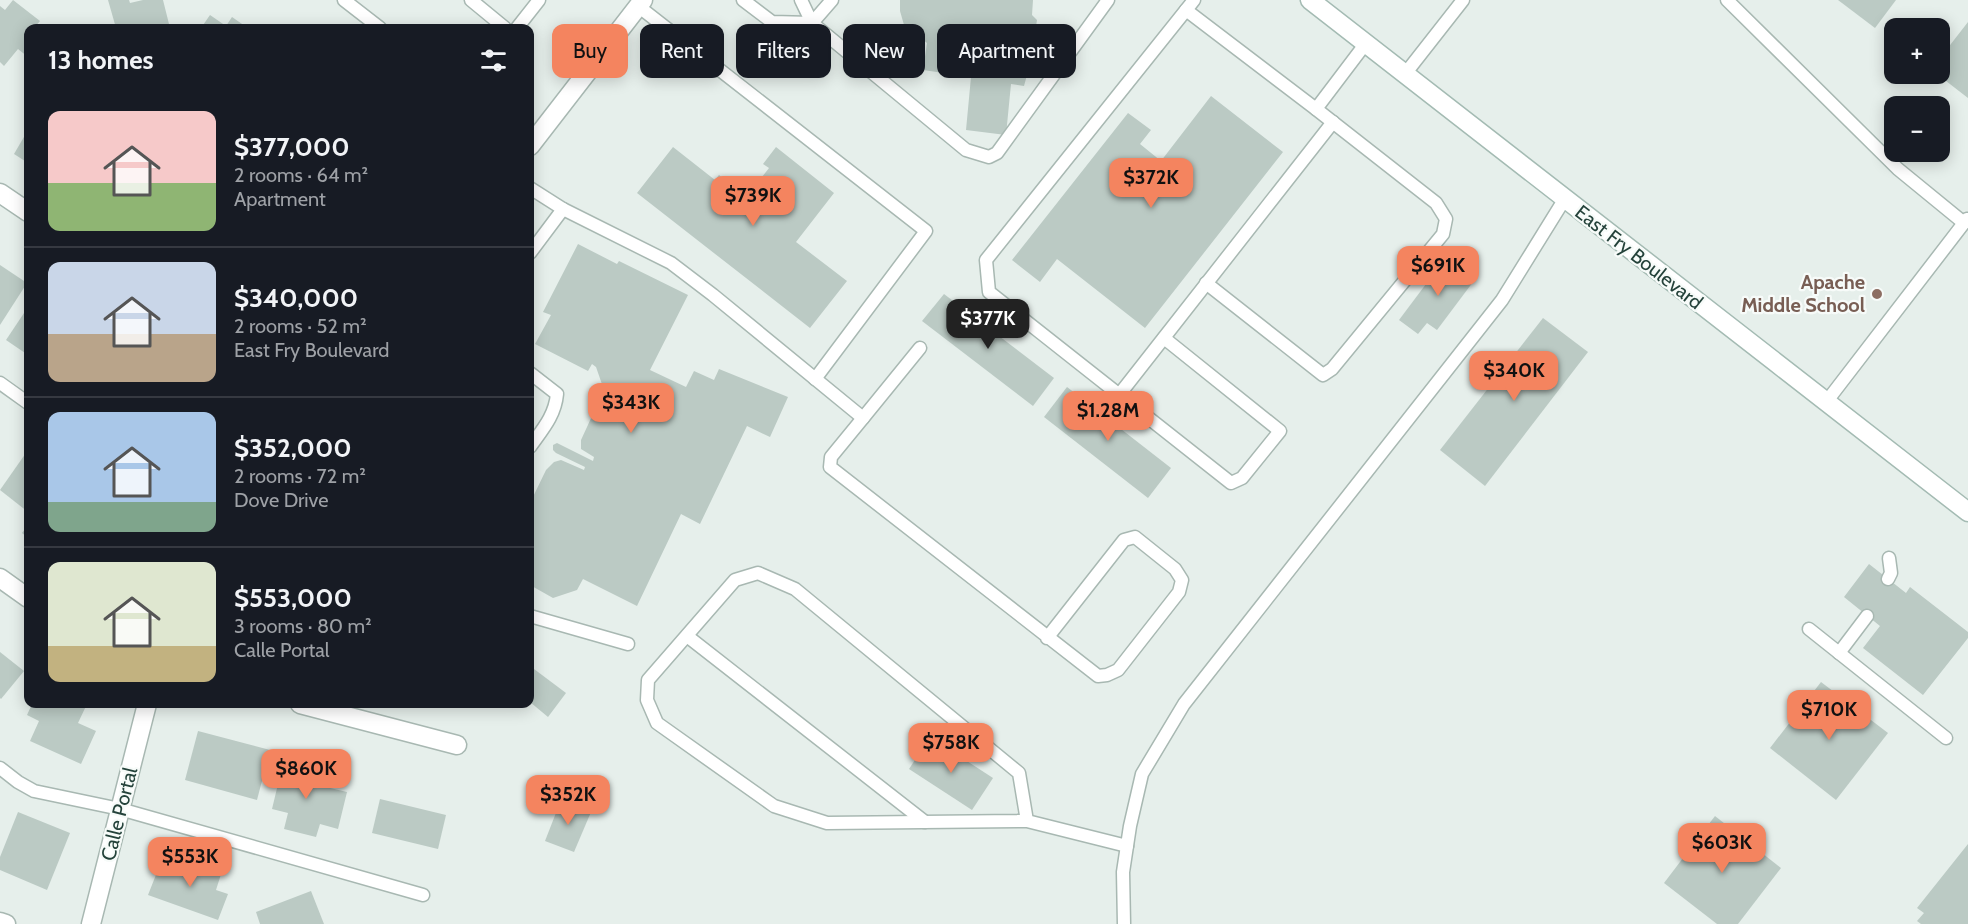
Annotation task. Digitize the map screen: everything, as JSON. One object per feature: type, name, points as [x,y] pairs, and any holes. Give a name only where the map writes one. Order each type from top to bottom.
[{"type":"main road","name":"East Fry Boulevard","points":[[1310,0],[1564,200],[1968,512]]},
{"type":"main road","points":[[534,140],[640,3]]},
{"type":"main road","points":[[0,193],[24,209]]},
{"type":"main road","points":[[0,578],[24,595]]},
{"type":"main road","name":"Calle Portal","points":[[91,924],[146,708]]},
{"type":"main road","points":[[315,708],[457,745]]},
{"type":"main road","points":[[0,922],[6,924]]},
{"type":"lane","points":[[344,0],[375,24]]},
{"type":"lane","points":[[471,0],[501,24]]},
{"type":"lane","points":[[520,24],[539,0]]},
{"type":"lane","points":[[743,0],[772,22],[812,23]]},
{"type":"lane","points":[[801,0],[812,23],[966,150],[989,157],[998,153],[1108,0]]},
{"type":"lane","points":[[812,23],[832,0]]},
{"type":"lane","points":[[1164,338],[1280,430],[1242,478],[1231,483],[989,292],[986,260],[1194,0]]},
{"type":"lane","points":[[1405,74],[1463,0]]},
{"type":"lane","points":[[1727,0],[1898,169],[1966,221],[1827,401]]},
{"type":"lane","points":[[640,3],[926,231],[815,379]]},
{"type":"lane","points":[[1186,10],[1436,204],[1446,219],[1443,234],[1332,369],[1323,375],[1206,283]]},
{"type":"lane","points":[[1316,109],[1366,44]]},
{"type":"lane","points":[[1119,395],[1333,122]]},
{"type":"lane","points":[[534,191],[563,209],[671,263],[714,295],[863,418]]},
{"type":"lane","points":[[1124,924],[1123,872],[1142,774],[1184,704],[1502,300],[1564,200]]},
{"type":"lane","points":[[534,248],[563,209]]},
{"type":"lane","points":[[920,348],[831,457],[830,467],[1047,638],[1098,676],[1118,670],[1179,592],[1182,580],[1175,569],[1135,537],[1124,540],[1047,638]]},
{"type":"lane","points":[[534,376],[557,394],[556,407],[534,441]]},
{"type":"lane","points":[[0,383],[24,400]]},
{"type":"lane","points":[[1888,579],[1891,573],[1889,558]]},
{"type":"lane","points":[[1027,821],[1019,773],[795,589],[759,573],[735,580],[648,680],[647,699],[657,723],[774,806],[827,823],[1027,821],[1127,846]]},
{"type":"lane","points":[[1839,653],[1868,616]]},
{"type":"lane","points":[[534,617],[628,644]]},
{"type":"lane","points":[[1809,629],[1946,738]]},
{"type":"lane","points":[[687,636],[925,822]]},
{"type":"lane","points":[[0,768],[34,791],[120,809],[423,896]]},
{"type":"building","points":[[13,0],[40,21],[37,24],[24,24],[24,54],[18,49],[4,66],[0,62],[0,6],[5,10]]},
{"type":"building","points":[[108,0],[129,0],[130,3],[143,0],[163,0],[169,24],[115,24]]},
{"type":"building","points":[[900,0],[1033,0],[1032,15],[1037,20],[1036,24],[937,24],[937,72],[925,70],[927,43],[925,41],[925,24],[904,24]]},
{"type":"building","points":[[1838,0],[1896,0],[1875,28]]},
{"type":"building","points":[[210,15],[223,24],[204,24]]},
{"type":"building","points":[[232,17],[242,24],[227,24]]},
{"type":"building","points":[[1968,22],[1968,98],[1950,84],[1950,45]]},
{"type":"building","points":[[971,78],[1026,78],[1024,86],[1011,84],[1006,135],[966,130]]},
{"type":"building","points":[[1211,96],[1283,152],[1145,328],[1057,259],[1040,282],[1012,260],[1128,113],[1151,130],[1140,144],[1161,161]]},
{"type":"building","points":[[24,137],[24,160],[14,154]]},
{"type":"building","points":[[673,147],[715,180],[719,175],[747,196],[769,168],[763,164],[776,147],[834,193],[796,242],[847,281],[810,328],[637,193]]},
{"type":"building","points":[[578,244],[617,264],[619,261],[688,295],[650,370],[686,387],[694,371],[714,380],[719,369],[788,397],[770,437],[747,426],[700,524],[681,514],[637,606],[583,579],[577,590],[553,598],[534,587],[534,495],[546,470],[554,462],[561,460],[584,470],[585,467],[556,453],[553,445],[557,443],[593,461],[594,457],[581,449],[581,440],[604,390],[596,367],[592,364],[588,371],[535,344],[551,315],[543,312]]},
{"type":"building","points":[[1447,256],[1476,278],[1437,330],[1427,323],[1418,334],[1399,320]]},
{"type":"building","points":[[0,265],[24,281],[24,288],[0,325]]},
{"type":"building","points":[[944,294],[1054,378],[1033,406],[922,321]]},
{"type":"building","points":[[24,313],[24,352],[6,340]]},
{"type":"building","points":[[1543,318],[1588,352],[1485,486],[1440,450]]},
{"type":"building","points":[[1067,387],[1171,468],[1148,498],[1044,417]]},
{"type":"building","points":[[24,456],[24,509],[0,490]]},
{"type":"building","points":[[1869,564],[1906,593],[1910,587],[1968,632],[1968,638],[1923,695],[1863,648],[1880,626],[1844,597]]},
{"type":"building","points":[[0,652],[24,671],[1,699],[0,698]]},
{"type":"building","points":[[534,669],[566,693],[548,717],[534,705]]},
{"type":"building","points":[[1821,682],[1888,733],[1836,800],[1770,748]]},
{"type":"building","points":[[30,708],[85,708],[78,723],[96,731],[81,764],[30,741],[39,721],[27,715]]},
{"type":"building","points":[[198,731],[270,750],[257,800],[185,780]]},
{"type":"building","points":[[930,737],[993,778],[972,810],[909,769]]},
{"type":"building","points":[[285,755],[310,761],[305,782],[347,792],[338,829],[320,824],[316,837],[284,829],[288,813],[272,809]]},
{"type":"building","points":[[380,799],[446,815],[438,849],[372,833]]},
{"type":"building","points":[[561,800],[591,812],[574,852],[545,841]]},
{"type":"building","points":[[18,812],[70,833],[47,890],[0,870],[0,857]]},
{"type":"building","points":[[1715,816],[1781,868],[1738,924],[1717,924],[1664,883]]},
{"type":"building","points":[[1968,844],[1968,924],[1921,924],[1917,921],[1924,913],[1917,908]]},
{"type":"building","points":[[188,859],[222,871],[216,890],[228,894],[218,920],[148,895],[161,862],[183,870]]},
{"type":"building","points":[[311,891],[324,924],[260,924],[256,912]]},
{"type":"place","name":"Apache Middle School","points":[[1877,294]]}]
